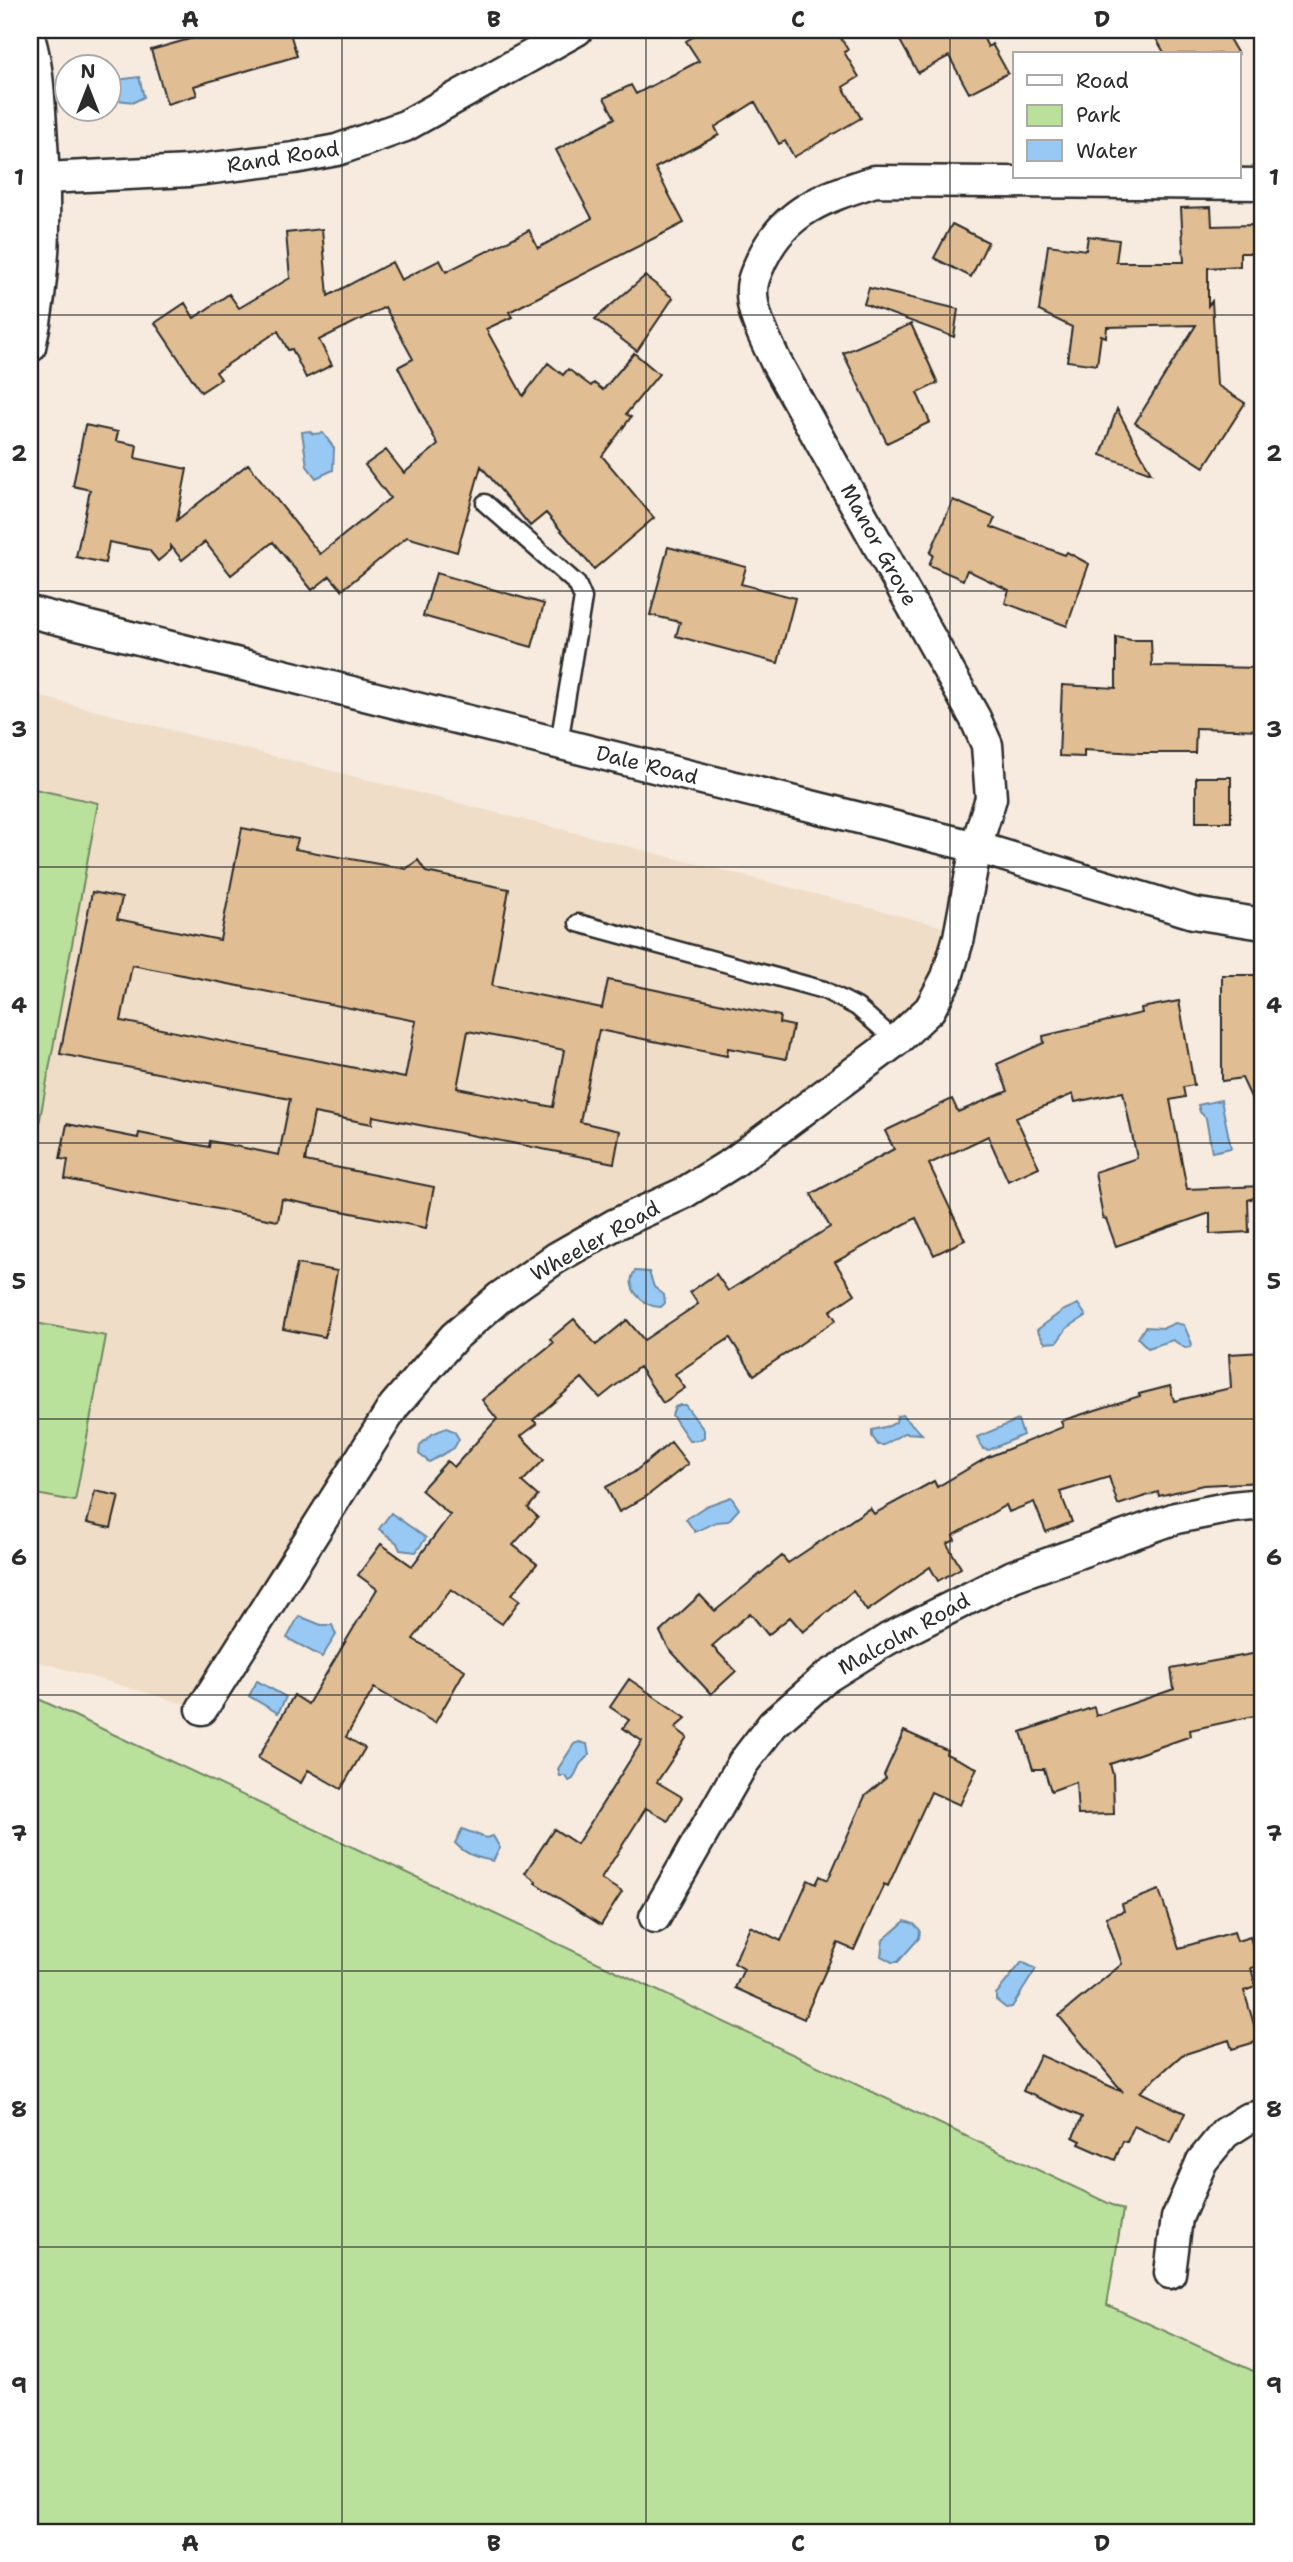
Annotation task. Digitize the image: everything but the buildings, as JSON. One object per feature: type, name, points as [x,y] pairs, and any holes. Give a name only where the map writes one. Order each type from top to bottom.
[{"type":"street","name":"Rand Road","points":[[45,178],[189,171],[337,150],[404,126],[577,30]]},
{"type":"street","points":[[30,40],[37,65],[45,178],[44,247],[30,347]]},
{"type":"street","name":"Manor Grove","points":[[976,847],[991,798],[987,745],[969,707],[776,362],[759,321],[752,288],[767,248],[795,215],[835,194],[875,181],[1263,184]]},
{"type":"street","name":"Dale Road","points":[[30,612],[976,847],[1193,913],[1263,924]]},
{"type":"street","name":"Wheeler Road","points":[[202,1709],[394,1406],[454,1337],[500,1297],[556,1258],[614,1225],[682,1194],[734,1162],[896,1041],[930,1009],[947,977],[959,937],[976,847]]},
{"type":"street","name":"Malcolm Road","points":[[655,1917],[743,1763],[773,1724],[827,1678],[888,1639],[1013,1576],[1176,1518],[1231,1507],[1263,1504]]},
{"type":"street","points":[[1170,2273],[1177,2218],[1202,2161],[1225,2133],[1247,2119],[1263,2115]]},
{"type":"lane","points":[[485,503],[577,584],[583,598],[559,743]]},
{"type":"lane","points":[[578,923],[824,990],[857,1007],[896,1041]]},
{"type":"shaded area","points":[[30,694],[956,930],[929,1015],[454,1337],[202,1709],[30,1659]]},
{"type":"green space","points":[[30,788],[98,803],[30,1173]]},
{"type":"green space","points":[[30,1322],[106,1336],[75,1501],[30,1493]]},
{"type":"green space","points":[[30,1695],[1123,2210],[1107,2305],[1258,2373],[1263,2378],[1263,2532],[30,2532]]},
{"type":"water","points":[[139,77],[144,97],[134,102],[122,101],[122,79]]},
{"type":"water","points":[[309,431],[313,434],[323,433],[334,448],[333,470],[316,478],[307,466],[302,432]]},
{"type":"water","points":[[1221,1100],[1231,1148],[1212,1152],[1206,1118],[1198,1105]]},
{"type":"water","points":[[635,1271],[649,1272],[654,1287],[664,1295],[665,1303],[661,1307],[648,1304],[633,1290],[632,1277]]},
{"type":"water","points":[[1078,1304],[1086,1316],[1067,1328],[1057,1342],[1045,1343],[1037,1330],[1062,1311]]},
{"type":"water","points":[[1175,1323],[1184,1325],[1191,1347],[1185,1348],[1173,1340],[1148,1348],[1138,1338],[1145,1327],[1164,1328]]},
{"type":"water","points":[[685,1405],[704,1430],[704,1437],[689,1440],[672,1415],[675,1407]]},
{"type":"water","points":[[902,1415],[922,1434],[904,1433],[884,1445],[878,1445],[872,1436],[872,1430],[889,1426],[896,1422],[897,1416]]},
{"type":"water","points":[[1018,1420],[1023,1435],[989,1450],[983,1449],[977,1437]]},
{"type":"water","points":[[446,1428],[454,1431],[459,1439],[454,1448],[429,1462],[419,1454],[420,1445],[432,1434]]},
{"type":"water","points":[[731,1497],[739,1509],[728,1521],[716,1522],[695,1532],[686,1519],[706,1506]]},
{"type":"water","points":[[391,1513],[426,1538],[416,1552],[400,1550],[397,1543],[379,1529]]},
{"type":"water","points":[[299,1616],[321,1625],[332,1625],[336,1635],[322,1657],[287,1638]]},
{"type":"water","points":[[257,1681],[286,1697],[278,1713],[249,1696]]},
{"type":"water","points":[[574,1744],[587,1744],[589,1755],[569,1781],[566,1776],[560,1776],[558,1769]]},
{"type":"water","points":[[462,1829],[486,1838],[493,1836],[500,1848],[493,1861],[472,1855],[455,1843]]},
{"type":"water","points":[[905,1921],[920,1930],[919,1938],[898,1962],[892,1962],[881,1956],[883,1940]]},
{"type":"water","points":[[1022,1962],[1036,1969],[1012,2007],[1006,2008],[996,2000],[996,1994]]}]
